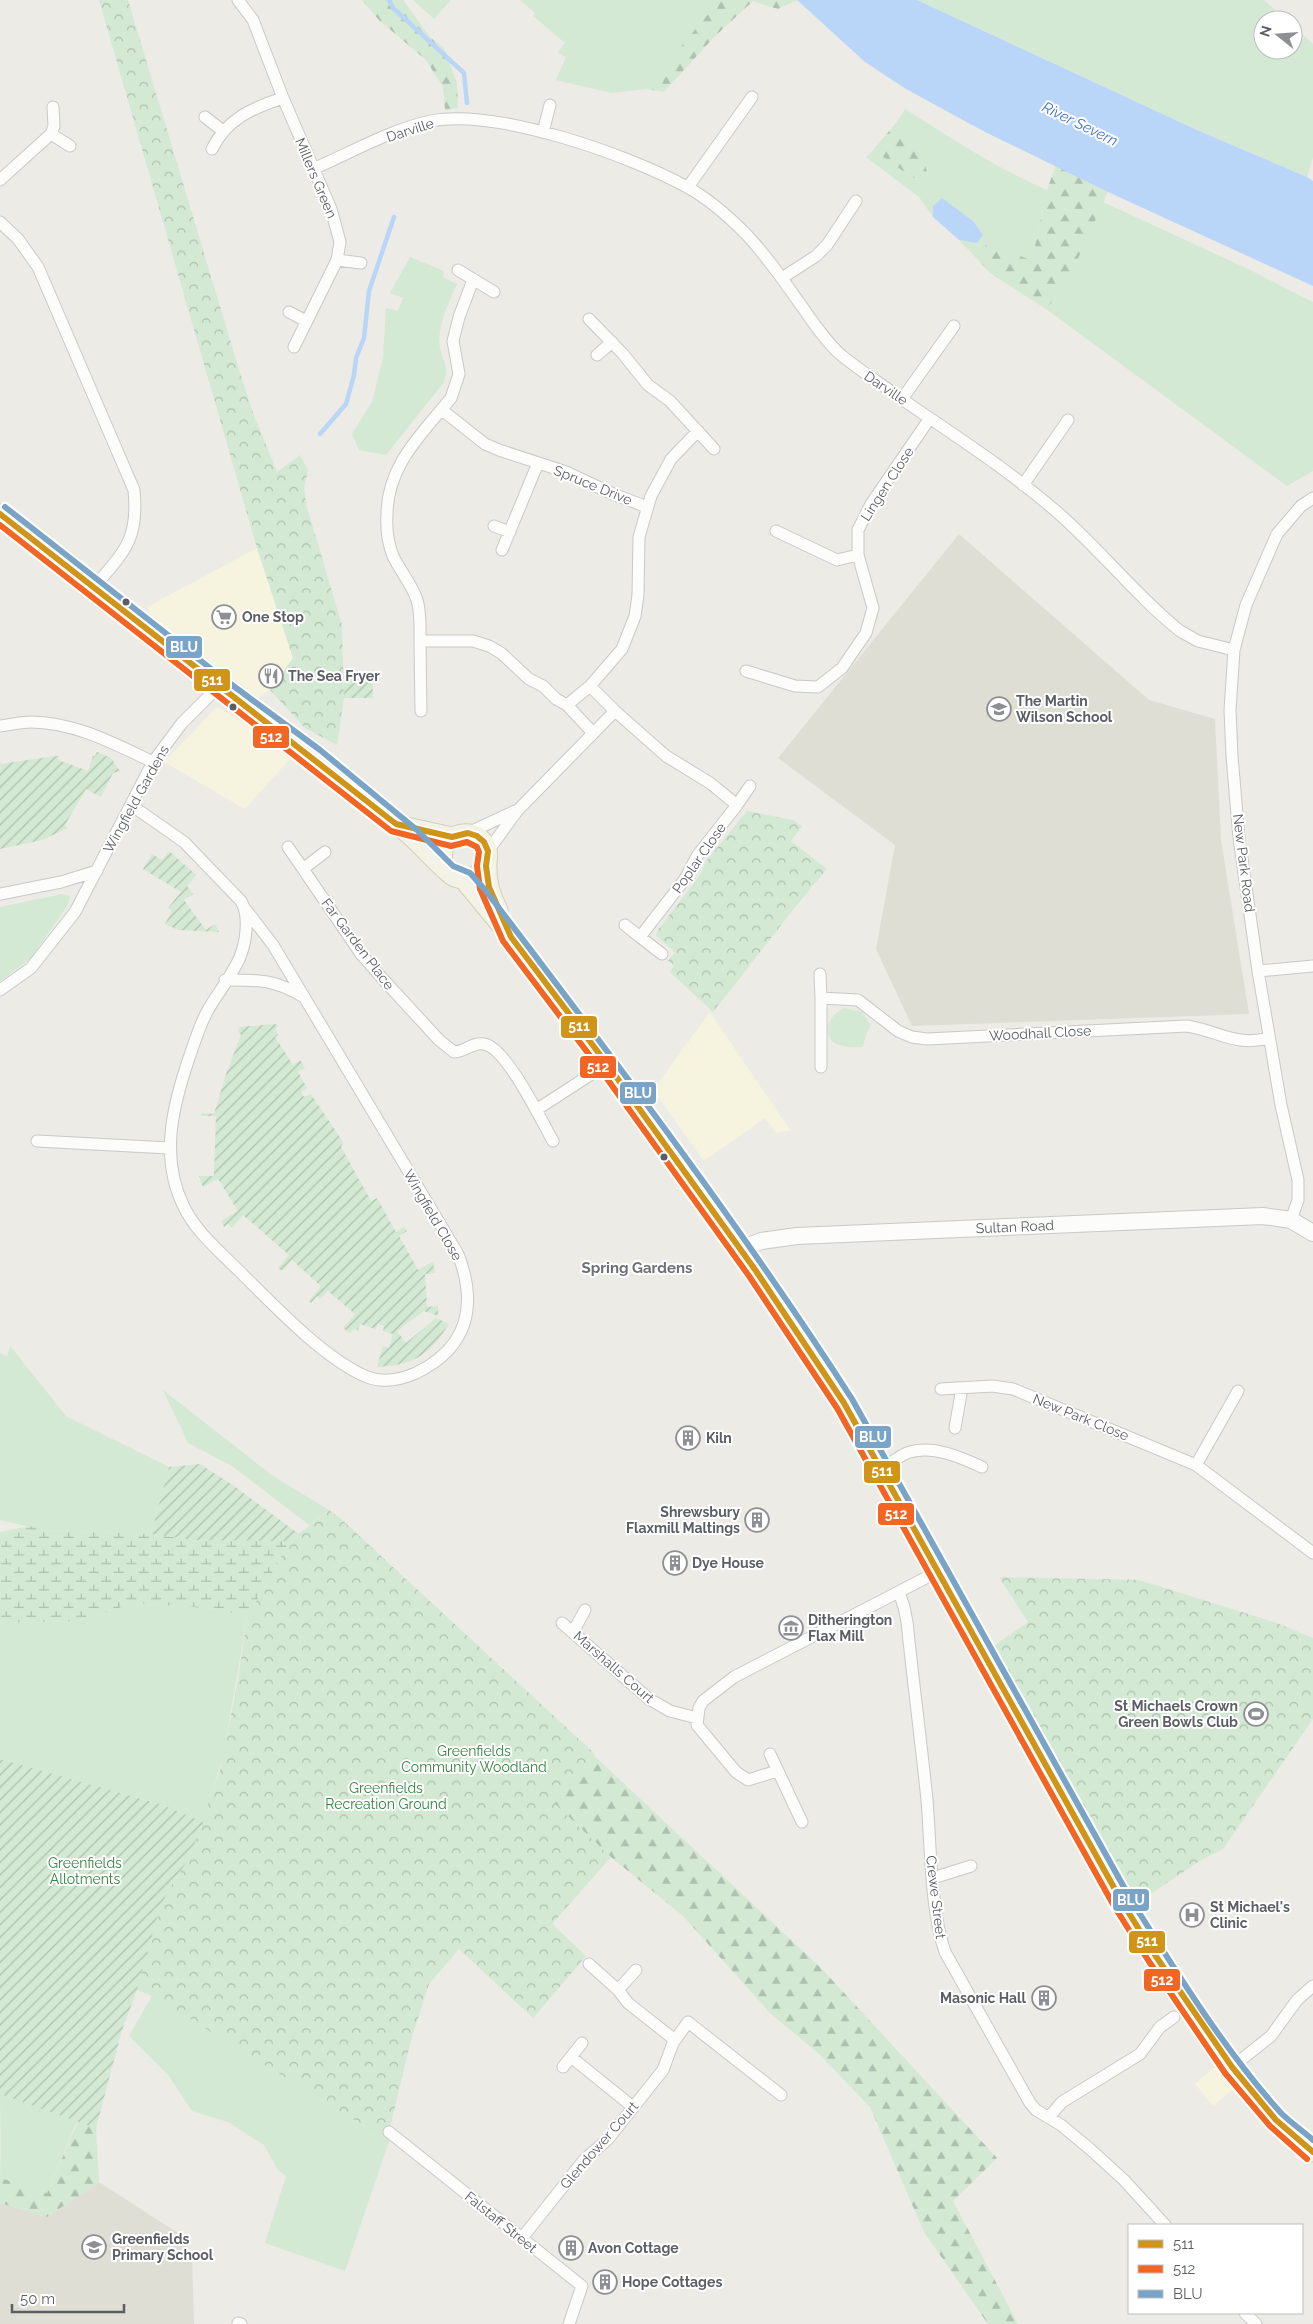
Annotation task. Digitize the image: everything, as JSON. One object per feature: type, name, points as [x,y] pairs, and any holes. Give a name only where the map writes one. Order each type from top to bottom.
[{"type":"main road","points":[[0,514],[219,686],[253,710],[396,824],[443,866],[448,873],[464,880],[511,937],[607,1064],[741,1249],[844,1403],[1122,1902],[1188,2006],[1232,2067],[1276,2120],[1313,2152]]},
{"type":"main road","points":[[396,824],[460,835],[477,836],[484,842],[489,887],[511,937]]},
{"type":"main road","points":[[443,866],[444,845],[460,835]]},
{"type":"main road","points":[[464,880],[474,878],[487,859]]},
{"type":"street","name":"Millers Green","points":[[238,0],[252,20],[337,228],[340,242],[337,260],[294,347]]},
{"type":"street","points":[[688,187],[752,97]]},
{"type":"street","points":[[212,149],[223,131],[235,118],[283,98]]},
{"type":"street","points":[[543,132],[550,105]]},
{"type":"street","points":[[0,180],[51,134],[54,126],[53,107]]},
{"type":"street","points":[[205,117],[223,131]]},
{"type":"street","name":"Darville","points":[[312,169],[403,130],[430,121],[453,119],[492,122],[543,132],[637,164],[688,187],[721,210],[768,259],[816,326],[838,352],[864,374],[930,418],[1058,512],[1180,631],[1198,641],[1234,650]]},
{"type":"street","points":[[51,134],[70,146]]},
{"type":"street","points":[[782,278],[821,250],[856,202]]},
{"type":"street","points":[[0,222],[18,239],[38,266],[134,490],[135,519],[132,537],[124,552],[94,587]]},
{"type":"street","points":[[337,260],[361,263]]},
{"type":"street","points":[[458,270],[494,292]]},
{"type":"street","points":[[421,711],[420,610],[416,598],[392,553],[387,534],[387,504],[391,482],[401,461],[451,398],[457,386],[459,374],[453,341],[461,310],[473,280]]},
{"type":"street","points":[[289,312],[306,321]]},
{"type":"street","points":[[590,319],[648,384],[670,401],[714,449]]},
{"type":"street","points":[[902,399],[954,326]]},
{"type":"street","points":[[598,354],[612,342]]},
{"type":"street","name":"Spruce Drive","points":[[442,410],[485,444],[515,457],[566,472],[613,494],[647,507]]},
{"type":"street","name":"Lingen Close","points":[[746,671],[795,686],[818,686],[842,668],[866,633],[873,608],[858,555],[858,530],[867,513],[930,418]]},
{"type":"street","points":[[1023,485],[1068,420]]},
{"type":"street","points":[[567,705],[590,686],[622,649],[635,616],[638,595],[638,537],[647,507],[661,475],[671,459],[698,431]]},
{"type":"street","name":"Spruce Drive","points":[[502,550],[538,463]]},
{"type":"street","name":"New Park Road","points":[[1291,1220],[1298,1200],[1298,1180],[1281,1106],[1258,971],[1239,838],[1230,710],[1234,650],[1246,605],[1278,534],[1301,506],[1313,498]]},
{"type":"street","points":[[494,526],[510,532]]},
{"type":"street","points":[[776,530],[837,560],[858,555]]},
{"type":"street","points":[[420,641],[473,641],[489,646],[501,653],[529,679],[543,686],[556,699],[567,705],[593,733]]},
{"type":"street","name":"Wingfield Gardens","points":[[0,990],[31,968],[75,912],[153,762],[182,723],[219,686]]},
{"type":"street","points":[[590,686],[666,756],[710,783],[737,805]]},
{"type":"street","points":[[487,859],[517,811],[615,711]]},
{"type":"street","points":[[0,726],[30,722],[56,724],[85,732],[153,762]]},
{"type":"street","name":"Poplar Close","points":[[640,937],[686,880],[697,856],[750,786]]},
{"type":"street","name":"Wingfield Close","points":[[131,805],[184,842],[240,902],[273,945],[458,1254],[466,1274],[469,1292],[468,1312],[461,1334],[448,1351],[433,1365],[392,1381],[369,1378],[326,1351],[261,1292],[207,1238],[184,1209],[173,1181],[169,1148],[172,1118],[179,1087],[207,1013],[240,957],[245,934],[246,910]]},
{"type":"street","points":[[460,835],[517,811]]},
{"type":"street","name":"Far Garden Place","points":[[288,847],[362,954],[380,977],[439,1040],[450,1050],[458,1052],[478,1044],[494,1048],[507,1062],[536,1110]]},
{"type":"street","points":[[303,869],[325,852]]},
{"type":"street","points":[[0,894],[61,882],[97,871]]},
{"type":"street","points":[[625,925],[662,954]]},
{"type":"street","points":[[1258,971],[1313,966]]},
{"type":"street","points":[[820,974],[821,1067]]},
{"type":"street","name":"Wingfield Close","points":[[225,980],[259,980],[282,984],[304,997]]},
{"type":"street","name":"Woodhall Close","points":[[821,998],[858,1000],[898,1031],[912,1037],[927,1039],[1187,1026],[1210,1030],[1240,1042],[1252,1042],[1269,1038]]},
{"type":"street","points":[[553,1141],[536,1110],[607,1064]]},
{"type":"street","points":[[38,1141],[169,1148]]},
{"type":"street","name":"Sultan Road","points":[[741,1249],[761,1241],[797,1236],[1263,1216],[1291,1220]]},
{"type":"street","points":[[1291,1220],[1313,1233]]},
{"type":"street","name":"New Park Close","points":[[941,1389],[992,1386],[1013,1389],[1196,1465],[1313,1552]]},
{"type":"street","points":[[955,1428],[962,1388]]},
{"type":"street","points":[[1196,1465],[1238,1391]]},
{"type":"street","points":[[880,1470],[904,1454],[919,1450],[952,1455],[982,1467]]},
{"type":"street","points":[[777,1770],[748,1780],[742,1777],[697,1725],[699,1708],[703,1701],[734,1677],[875,1602],[939,1571]]},
{"type":"street","name":"Crewe Street","points":[[899,1592],[907,1622],[933,1878],[940,1936],[945,1952],[1030,2103],[1036,2110],[1049,2117],[1090,2149],[1124,2180],[1164,2224]]},
{"type":"street","points":[[573,1632],[585,1610]]},
{"type":"street","name":"Marshalls Court","points":[[562,1622],[649,1699],[670,1711],[697,1718]]},
{"type":"street","points":[[770,1754],[802,1822]]},
{"type":"street","points":[[933,1878],[971,1866]]},
{"type":"street","points":[[589,1964],[618,1990],[628,2003],[675,2040]]},
{"type":"street","points":[[618,1990],[636,1970]]},
{"type":"street","points":[[1232,2067],[1271,2036],[1297,2000],[1313,1986]]},
{"type":"street","points":[[1049,2117],[1062,2102],[1140,2054],[1160,2027],[1174,2016]]},
{"type":"street","name":"Glendower Court","points":[[522,2238],[584,2160],[602,2146],[662,2070],[675,2040],[688,2022],[781,2095]]},
{"type":"street","points":[[562,2067],[582,2043]]},
{"type":"street","points":[[571,2057],[633,2107]]},
{"type":"street","name":"Falstaff Street","points":[[389,2132],[582,2286],[569,2324]]},
{"type":"street","points":[[1246,2314],[1256,2324]]},
{"type":"shaded area","name":"The Martin Wilson School","points":[[959,534],[1149,700],[1215,719],[1221,840],[1249,1014],[912,1026],[876,949],[895,845],[778,758]]},
{"type":"shaded area","points":[[257,548],[293,658],[270,690],[259,698],[167,629],[151,615],[147,607]]},
{"type":"shaded area","points":[[217,707],[236,717],[290,759],[245,809],[164,762]]},
{"type":"shaded area","points":[[710,1012],[790,1130],[776,1133],[765,1118],[704,1161],[653,1090]]},
{"type":"shaded area","points":[[1217,2065],[1236,2087],[1213,2106],[1195,2084]]},
{"type":"shaded area","name":"Greenfields Primary School","points":[[99,2182],[184,2237],[192,2257],[194,2324],[0,2324],[0,2203],[47,2217]]},
{"type":"green space","points":[[99,0],[128,0],[240,373],[253,413],[277,472],[300,455],[308,470],[304,487],[306,504],[342,625],[344,698],[337,745],[305,728],[270,690],[293,658],[257,548]]},
{"type":"green space","points":[[362,0],[403,0],[430,37],[444,48],[457,83],[458,108],[445,110],[443,87],[426,60],[379,20]]},
{"type":"green space","points":[[413,0],[451,0],[434,19]]},
{"type":"green space","points":[[520,0],[703,0],[713,8],[646,89],[611,93],[556,80],[566,57],[558,52],[565,43],[533,16],[535,13]]},
{"type":"green space","points":[[703,0],[797,0],[778,9],[753,1],[714,37],[664,92],[646,89],[713,8]]},
{"type":"green space","points":[[917,0],[1264,0],[1275,10],[1253,10],[1253,60],[1303,60],[1303,35],[1313,44],[1313,157],[1307,177],[1197,130]]},
{"type":"green space","points":[[905,109],[992,162],[1047,190],[1035,246],[1028,259],[987,243],[978,260],[959,240],[977,243],[983,235],[973,221],[942,199],[933,206],[933,217],[919,197],[866,157],[873,150],[913,178],[929,175],[925,156],[920,146],[913,137],[896,123]]},
{"type":"green space","points":[[896,123],[913,137],[920,146],[925,156],[929,175],[913,178],[873,150]]},
{"type":"green space","points":[[1056,165],[1108,192],[1066,285],[1046,309],[990,273],[978,260],[987,243],[1028,259],[1035,246],[1047,190]]},
{"type":"green space","points":[[1103,202],[1248,269],[1313,302],[1313,471],[1287,486],[1046,309],[1066,285]]},
{"type":"green space","points":[[410,257],[444,271],[443,277],[457,284],[444,315],[440,332],[440,348],[446,368],[444,382],[386,455],[359,450],[352,434],[372,402],[383,358],[386,308],[398,311],[403,298],[390,293]]},
{"type":"green space","points":[[372,674],[373,698],[344,698],[344,675]]},
{"type":"green space","points":[[97,752],[111,758],[120,771],[113,773],[101,797],[86,789],[65,825],[68,828],[42,840],[0,849],[0,764],[59,756],[58,760],[88,771],[93,756]]},
{"type":"green space","points":[[747,811],[793,820],[802,826],[791,841],[827,869],[713,1012],[670,972],[674,965],[668,961],[675,952],[656,936],[657,931],[699,876],[707,860]]},
{"type":"green space","points":[[169,851],[196,875],[187,886],[193,894],[184,900],[206,930],[215,924],[219,932],[178,930],[165,924],[172,911],[168,908],[181,892],[143,869],[152,854],[162,860]]},
{"type":"green space","points":[[62,894],[70,896],[68,905],[31,958],[0,981],[0,907]]},
{"type":"green space","points":[[844,1008],[862,1012],[871,1025],[866,1034],[863,1047],[839,1045],[832,1041],[829,1036],[829,1022]]},
{"type":"green space","points":[[275,1024],[278,1026],[275,1030],[278,1035],[275,1037],[293,1065],[300,1060],[305,1068],[298,1072],[307,1088],[301,1092],[304,1097],[311,1094],[343,1142],[341,1147],[371,1201],[377,1198],[396,1232],[404,1227],[407,1231],[399,1236],[418,1270],[433,1262],[435,1273],[425,1274],[427,1307],[438,1306],[438,1316],[424,1311],[397,1331],[406,1343],[436,1318],[449,1324],[435,1344],[411,1361],[377,1367],[383,1346],[389,1348],[393,1334],[383,1331],[384,1326],[378,1324],[376,1329],[360,1324],[358,1330],[353,1329],[350,1333],[343,1328],[355,1314],[328,1291],[320,1299],[317,1296],[311,1303],[309,1301],[321,1286],[292,1260],[282,1271],[278,1268],[289,1255],[243,1215],[232,1228],[228,1224],[224,1227],[221,1221],[238,1211],[218,1179],[203,1187],[199,1176],[214,1176],[216,1116],[201,1116],[201,1113],[214,1114],[226,1074],[241,1035],[238,1031],[239,1027]]},
{"type":"green space","points":[[10,1346],[66,1416],[169,1467],[151,1534],[43,1530],[0,1520],[0,1353],[7,1356]]},
{"type":"green space","points":[[163,1390],[273,1476],[329,1510],[309,1525],[232,1466],[188,1443]]},
{"type":"green space","points":[[200,1464],[234,1486],[299,1534],[290,1541],[195,1540],[151,1534],[169,1467]]},
{"type":"green space","name":"Greenfields Recreation Ground","points":[[329,1510],[595,1754],[552,1801],[611,1857],[552,1924],[586,1956],[533,2018],[459,1949],[429,1984],[411,2040],[389,2132],[389,2141],[152,1996],[137,1990],[159,1911],[169,1889],[189,1858],[220,1770],[238,1680],[247,1618],[290,1541]]},
{"type":"green space","points":[[341,1519],[820,1967],[997,2158],[953,2201],[1018,2324],[988,2324],[924,2232],[870,2107],[818,2053],[770,2013],[683,1916],[611,1857],[552,1801],[330,1530]]},
{"type":"green space","points":[[30,1526],[43,1530],[151,1534],[195,1540],[290,1541],[247,1618],[220,1609],[134,1603],[77,1621],[0,1623],[0,1532]]},
{"type":"green space","points":[[999,1577],[1139,1580],[1277,1623],[1313,1638],[1313,1719],[1223,1849],[1201,1860],[1134,1905],[991,1648],[1028,1622]]},
{"type":"green space","points":[[134,1603],[220,1609],[247,1618],[223,1757],[203,1822],[163,1805],[0,1759],[0,1623],[77,1621]]},
{"type":"green space","name":"Greenfields Allotments","points":[[0,1759],[163,1805],[203,1822],[189,1858],[169,1889],[159,1911],[137,1990],[122,2030],[96,2128],[0,2094]]},
{"type":"green space","points":[[152,1996],[389,2141],[345,2271],[265,2243],[286,2176],[278,2170],[264,2145],[228,2122],[192,2111],[169,2076],[129,2036]]},
{"type":"green space","points":[[0,2094],[77,2121],[47,2193],[1,2178]]},
{"type":"green space","points":[[78,2121],[96,2128],[99,2182],[47,2217],[0,2203],[0,2148],[1,2178],[47,2193]]},
{"type":"water","name":"River Severn","points":[[797,0],[917,0],[1197,130],[1307,177],[1313,181],[1313,286],[1108,192],[985,132],[906,89],[865,62]]},
{"type":"water","points":[[942,198],[973,221],[983,235],[977,243],[959,240],[933,217],[933,206]]},
{"type":"waterway","points":[[389,0],[393,8],[464,73],[467,103]]},
{"type":"waterway","points":[[320,434],[346,404],[354,375],[356,358],[364,338],[369,291],[394,217]]},
{"type":"transit line","name":"BLU","points":[[5,507],[224,679],[320,750],[417,830],[453,866],[470,873],[486,891],[674,1141],[809,1333],[852,1399],[1130,1898],[1201,2009],[1240,2063],[1281,2113],[1313,2140]]},
{"type":"transit line","name":"511","points":[[0,514],[396,824],[452,837],[468,833],[477,836],[484,842],[488,851],[486,866],[489,887],[511,937],[607,1064],[756,1271],[844,1403],[1122,1902],[1155,1955],[1232,2067],[1276,2120],[1313,2152]]},
{"type":"transit line","name":"512","points":[[0,525],[391,831],[451,846],[467,842],[477,847],[479,852],[477,866],[480,889],[503,941],[600,1069],[749,1276],[837,1408],[1114,1906],[1148,1960],[1225,2073],[1270,2126],[1307,2159]]},
{"type":"place","name":"One Stop","points":[[224,617]]},
{"type":"place","name":"The Sea Fryer","points":[[271,676]]},
{"type":"place","name":"The Martin Wilson School","points":[[999,709]]},
{"type":"place","name":"Kiln","points":[[688,1438]]},
{"type":"place","name":"Shrewsbury Flaxmill Maltings","points":[[757,1520]]},
{"type":"place","name":"Dye House","points":[[675,1563]]},
{"type":"place","name":"Ditherington Flax Mill","points":[[791,1628]]},
{"type":"place","name":"St Michaels Crown Green Bowls Club","points":[[1256,1714]]},
{"type":"place","name":"St Michael's Clinic","points":[[1192,1915]]},
{"type":"place","name":"Masonic Hall","points":[[1044,1998]]},
{"type":"place","name":"Greenfields Primary School","points":[[94,2247]]},
{"type":"place","name":"Avon Cottage","points":[[571,2248]]},
{"type":"place","name":"Hope Cottages","points":[[605,2282]]},
{"type":"district","name":"Spring Gardens","points":[[637,1268]]},
{"type":"park label","name":"Greenfields Community Woodland","points":[[474,1759]]}]
